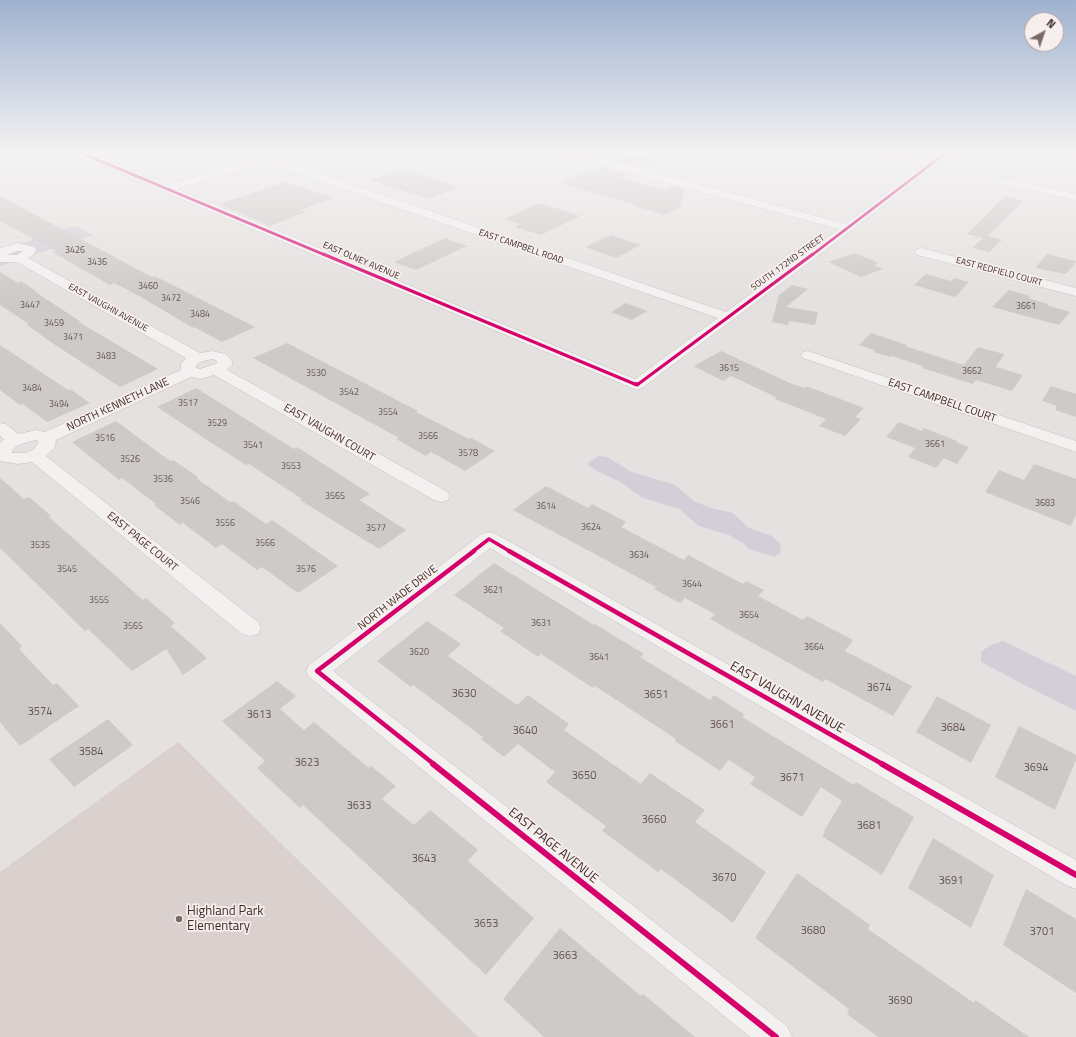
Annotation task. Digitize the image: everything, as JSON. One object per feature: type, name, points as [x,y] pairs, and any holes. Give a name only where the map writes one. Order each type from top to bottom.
[{"type":"street","name":"EAST OLNEY AVENUE","points":[[193,200],[637,385]]},
{"type":"street","name":"EAST CAMPBELL ROAD","points":[[388,200],[728,317]]},
{"type":"street","points":[[745,200],[848,228]]},
{"type":"street","name":"SOUTH 172ND STREET","points":[[637,385],[884,200]]},
{"type":"street","points":[[0,258],[11,259],[7,250]]},
{"type":"street","name":"EAST VAUGHN AVENUE","points":[[7,250],[194,365]]},
{"type":"street","name":"EAST REDFIELD COURT","points":[[921,252],[1076,292]]},
{"type":"street","name":"EAST VAUGHN COURT","points":[[194,365],[210,355],[223,358],[225,361],[224,364],[217,370],[440,496]]},
{"type":"street","name":"EAST CAMPBELL COURT","points":[[808,355],[1076,447]]},
{"type":"street","name":"NORTH KENNETH LANE","points":[[46,438],[194,365]]},
{"type":"street","points":[[0,428],[15,440]]},
{"type":"street","points":[[31,436],[46,438],[48,441],[46,447],[35,456],[18,460],[3,458],[4,449],[15,440],[31,436]]},
{"type":"street","name":"EAST PAGE COURT","points":[[35,456],[250,628]]},
{"type":"street","name":"EAST VAUGHN AVENUE","points":[[489,539],[1076,875]]},
{"type":"street","name":"NORTH WADE DRIVE","points":[[317,671],[489,539]]},
{"type":"street","name":"EAST PAGE AVENUE","points":[[317,671],[776,1037]]},
{"type":"shaded area","points":[[75,226],[93,235],[0,266],[0,250]]},
{"type":"shaded area","points":[[599,456],[607,457],[632,472],[675,485],[694,501],[711,508],[733,513],[749,528],[772,536],[781,544],[780,554],[774,557],[749,549],[744,544],[729,535],[699,526],[679,509],[643,498],[620,482],[588,465],[588,462]]},
{"type":"shaded area","points":[[1003,641],[1076,676],[1076,711],[981,662],[981,652],[990,645]]},
{"type":"shaded area","name":"Highland Park Elementary","points":[[178,742],[478,1037],[0,1037],[0,872]]},
{"type":"building","points":[[0,200],[8,200],[152,277],[155,276],[255,327],[222,342],[194,327],[193,328],[114,283],[110,285],[52,252],[56,251],[0,221]]},
{"type":"building","points":[[230,200],[327,200],[301,210],[306,212],[270,226],[219,204]]},
{"type":"building","points":[[621,200],[681,200],[680,207],[664,215],[633,205],[634,204]]},
{"type":"building","points":[[1001,200],[1024,201],[988,236],[1002,240],[989,252],[972,248],[983,238],[967,234]]},
{"type":"building","points":[[540,203],[580,216],[541,235],[515,227],[520,224],[504,219]]},
{"type":"building","points":[[611,235],[640,245],[616,258],[585,247]]},
{"type":"building","points":[[445,238],[467,246],[416,270],[394,262]]},
{"type":"building","points":[[855,253],[879,263],[874,265],[883,269],[861,277],[828,262]]},
{"type":"building","points":[[1047,254],[1076,262],[1066,274],[1035,268]]},
{"type":"building","points":[[0,272],[18,283],[21,281],[81,322],[79,322],[158,369],[120,387],[46,339],[27,325],[29,324],[0,305]]},
{"type":"building","points":[[926,274],[951,281],[954,278],[969,282],[955,297],[914,285]]},
{"type":"building","points":[[792,285],[808,289],[786,307],[818,312],[815,325],[789,321],[788,325],[772,322],[779,295]]},
{"type":"building","points":[[1009,290],[1030,296],[1028,298],[1070,312],[1059,325],[992,307]]},
{"type":"building","points":[[626,303],[647,311],[632,320],[611,312]]},
{"type":"building","points":[[871,333],[907,345],[905,346],[964,365],[978,347],[1004,354],[996,367],[1023,375],[1012,391],[976,380],[973,384],[922,368],[923,366],[892,356],[890,357],[873,352],[875,350],[859,345]]},
{"type":"building","points":[[287,343],[418,411],[416,412],[495,451],[465,471],[431,452],[426,456],[396,439],[399,438],[253,358]]},
{"type":"building","points":[[0,345],[90,403],[47,422],[23,404],[20,405],[0,390]]},
{"type":"building","points":[[721,351],[792,384],[805,388],[806,386],[864,408],[855,417],[861,419],[845,436],[819,426],[826,419],[775,399],[776,397],[731,376],[723,381],[694,366]]},
{"type":"building","points":[[1051,386],[1076,394],[1076,417],[1055,410],[1057,406],[1042,401]]},
{"type":"building","points":[[196,388],[294,449],[297,447],[370,494],[359,500],[406,530],[379,549],[300,500],[302,499],[249,464],[246,465],[157,407]]},
{"type":"building","points":[[116,421],[170,461],[173,460],[198,477],[196,478],[230,502],[233,501],[266,524],[272,520],[338,566],[298,593],[262,567],[257,570],[222,544],[216,548],[183,523],[180,525],[154,505],[156,504],[122,478],[119,480],[72,442]]},
{"type":"building","points":[[899,422],[922,431],[924,428],[969,447],[957,464],[944,458],[936,468],[908,457],[915,448],[886,437]]},
{"type":"building","points":[[1034,464],[1076,479],[1076,515],[1071,526],[985,492],[999,470],[1024,480]]},
{"type":"building","points":[[0,478],[24,499],[29,497],[51,516],[49,517],[143,600],[146,598],[175,623],[171,626],[207,658],[183,675],[166,649],[132,671],[88,629],[85,631],[0,548]]},
{"type":"building","points":[[546,486],[588,508],[592,504],[626,522],[621,527],[684,560],[688,555],[743,584],[746,581],[764,590],[758,596],[803,620],[807,616],[853,640],[845,651],[912,686],[893,716],[825,679],[823,682],[710,619],[715,614],[685,598],[680,603],[654,589],[656,587],[513,510]]},
{"type":"building","points":[[494,563],[644,654],[640,657],[710,700],[714,695],[744,714],[742,717],[781,741],[854,785],[856,782],[914,817],[882,875],[822,836],[842,801],[821,787],[802,817],[750,784],[755,777],[729,760],[720,771],[675,741],[676,739],[595,686],[593,688],[541,654],[538,657],[500,631],[504,628],[454,595]]},
{"type":"building","points":[[427,621],[461,644],[448,656],[517,705],[528,695],[569,724],[564,730],[641,784],[650,773],[705,810],[695,822],[766,872],[733,923],[661,869],[658,872],[602,831],[606,826],[546,782],[555,772],[518,744],[504,757],[481,739],[483,737],[413,685],[411,687],[377,661]]},
{"type":"building","points":[[0,623],[22,646],[19,649],[53,685],[57,683],[79,706],[20,746],[0,722]]},
{"type":"building","points":[[277,681],[296,696],[280,709],[304,730],[314,722],[369,768],[371,766],[396,786],[382,799],[414,825],[430,810],[478,850],[468,861],[534,918],[486,975],[303,805],[300,808],[257,768],[265,761],[222,721]]},
{"type":"building","points":[[937,696],[991,725],[971,763],[916,732]]},
{"type":"building","points":[[108,719],[133,745],[74,787],[49,759]]},
{"type":"building","points":[[1019,726],[1076,755],[1076,760],[1055,810],[995,777]]},
{"type":"building","points":[[933,838],[994,875],[971,928],[908,888]]},
{"type":"building","points":[[797,873],[870,925],[868,929],[974,1003],[975,1000],[1029,1037],[878,1037],[847,1014],[849,1009],[755,938]]},
{"type":"building","points":[[1026,889],[1076,919],[1076,993],[1003,945]]},
{"type":"building","points":[[560,928],[641,996],[643,994],[695,1037],[544,1037],[503,999]]},
{"type":"cycle path","points":[[195,200],[637,385],[884,200]]},
{"type":"cycle path","points":[[776,1037],[317,671],[489,539],[1076,875]]},
{"type":"place","name":"Highland Park Elementary","points":[[179,919]]}]
